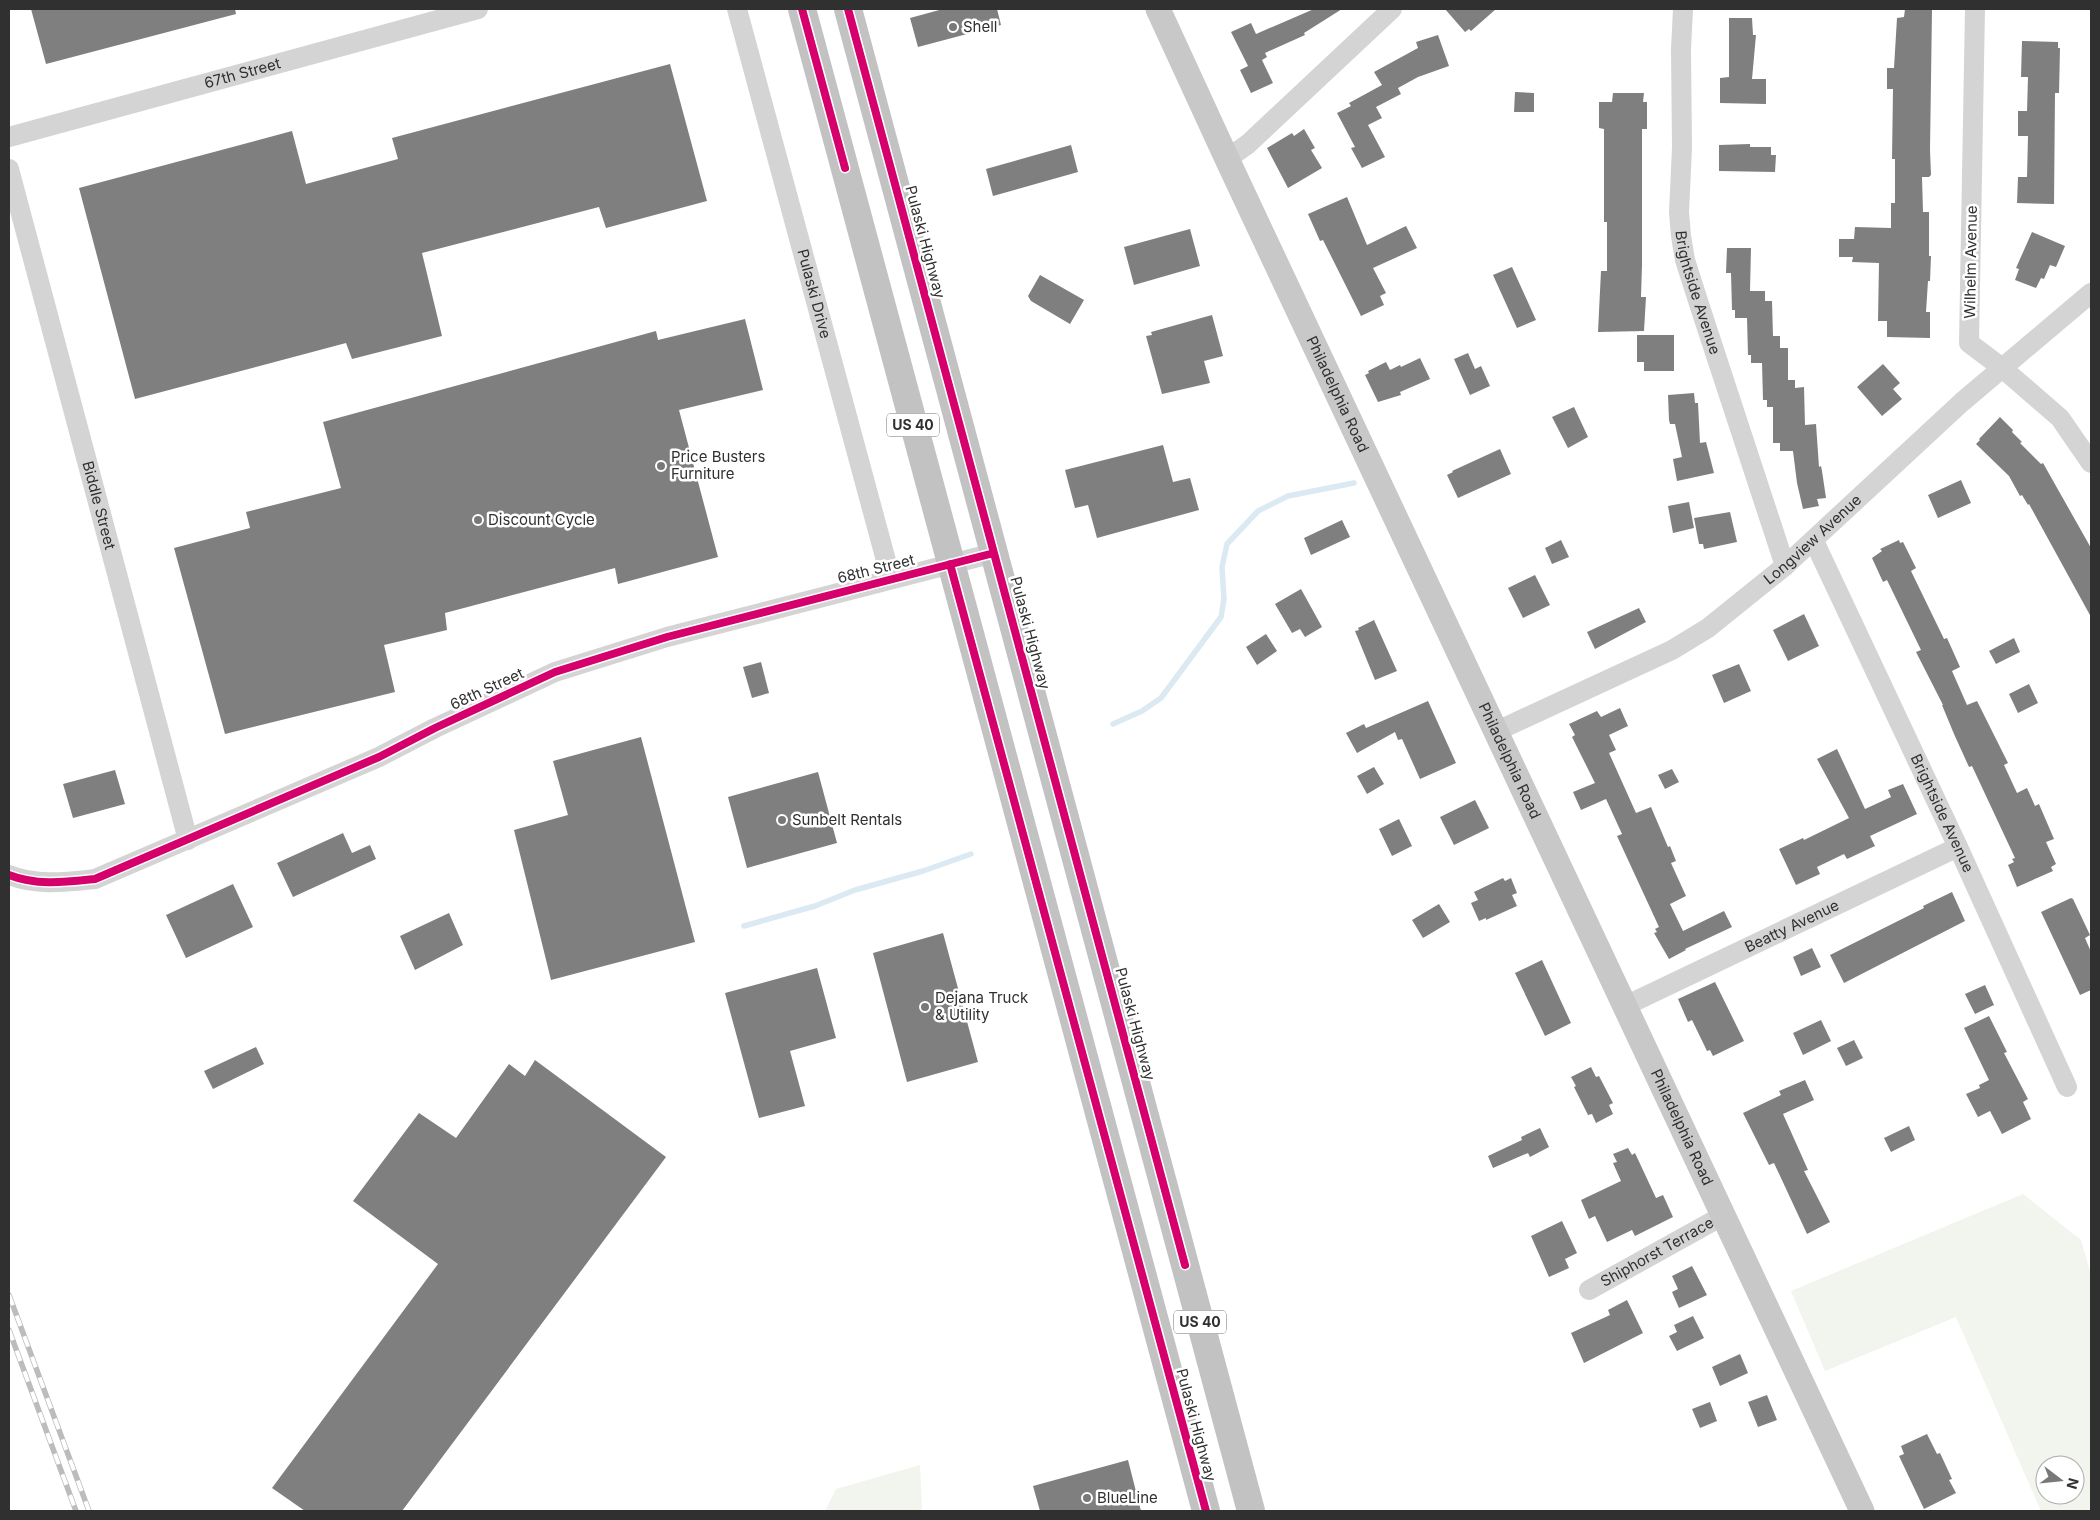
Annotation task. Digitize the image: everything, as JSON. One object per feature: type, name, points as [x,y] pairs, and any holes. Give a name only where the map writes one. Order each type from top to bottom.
[{"type":"highway","name":"Pulaski Highway","points":[[802,9],[1206,1511]]},
{"type":"highway","name":"Pulaski Highway","points":[[848,9],[1251,1511]]},
{"type":"main road","name":"Philadelphia Road","points":[[1158,9],[1862,1511]]},
{"type":"street","name":"67th Street","points":[[9,137],[478,9]]},
{"type":"street","name":"Pulaski Drive","points":[[737,9],[892,579]]},
{"type":"street","points":[[1227,159],[1248,144],[1392,9]]},
{"type":"street","name":"Brightside Avenue","points":[[1683,9],[1679,212],[1681,236],[1700,307],[1785,566]]},
{"type":"street","name":"Wilhelm Avenue","points":[[1975,9],[1969,343],[2001,367],[2060,418],[2091,463]]},
{"type":"street","name":"Biddle Street","points":[[9,169],[188,840]]},
{"type":"street","name":"Longview Avenue","points":[[1497,731],[1691,639],[1726,616],[1814,541],[2001,367],[2091,293]]},
{"type":"street","name":"Brightside Avenue","points":[[1814,541],[1958,847],[2067,1087]]},
{"type":"street","name":"68th Street","points":[[9,875],[57,883],[95,879],[378,756],[555,672],[667,637],[994,553]]},
{"type":"street","name":"Beatty Avenue","points":[[1625,1006],[1958,847]]},
{"type":"street","name":"Shiphorst Terrace","points":[[1589,1290],[1724,1216]]},
{"type":"shaded area","points":[[2023,1194],[2081,1240],[2091,1275],[2091,1511],[2041,1511],[2038,1505],[2085,1505],[2085,1455],[2035,1455],[2035,1497],[1956,1317],[1825,1371],[1791,1291]]},
{"type":"shaded area","points":[[920,1465],[922,1511],[825,1511],[836,1489]]},
{"type":"building","points":[[31,9],[235,9],[236,14],[46,64]]},
{"type":"building","name":"Shell","points":[[943,9],[997,9],[1001,25],[918,47],[910,18]]},
{"type":"building","points":[[1314,9],[1342,9],[1304,33],[1305,35],[1265,53],[1267,57],[1262,60],[1273,83],[1251,93],[1240,70],[1248,66],[1231,32],[1251,23],[1256,34]]},
{"type":"building","points":[[1445,9],[1496,9],[1471,31],[1469,29],[1465,32]]},
{"type":"building","points":[[1905,9],[1932,9],[1931,175],[1929,177],[1922,177],[1923,212],[1929,212],[1929,256],[1931,256],[1926,312],[1930,312],[1930,338],[1887,337],[1887,321],[1878,321],[1879,263],[1852,262],[1853,257],[1839,257],[1839,239],[1854,239],[1855,227],[1891,228],[1891,203],[1895,203],[1895,159],[1892,159],[1893,89],[1887,89],[1887,68],[1894,68],[1897,18],[1904,17]]},
{"type":"building","points":[[1729,18],[1752,18],[1753,35],[1756,35],[1752,79],[1766,79],[1766,104],[1720,103],[1720,78],[1729,77]]},
{"type":"building","points":[[1438,35],[1449,66],[1418,77],[1398,88],[1401,94],[1376,107],[1382,118],[1368,125],[1385,157],[1362,168],[1351,148],[1355,147],[1337,113],[1351,106],[1349,103],[1382,85],[1374,72],[1418,48],[1416,42]]},
{"type":"building","points":[[2022,41],[2058,42],[2058,48],[2060,48],[2059,93],[2055,93],[2054,204],[2017,203],[2018,177],[2027,177],[2028,136],[2018,136],[2018,111],[2027,111],[2028,77],[2021,77]]},
{"type":"building","points":[[670,64],[707,201],[606,228],[599,207],[422,253],[442,336],[352,359],[346,343],[135,399],[79,188],[292,131],[306,184],[398,159],[392,138]]},
{"type":"building","points":[[1515,92],[1534,93],[1534,112],[1514,112]]},
{"type":"building","points":[[1613,93],[1644,93],[1643,102],[1647,102],[1647,129],[1642,129],[1641,297],[1646,297],[1644,331],[1598,332],[1601,271],[1607,271],[1607,222],[1604,222],[1604,129],[1599,128],[1599,102],[1612,102]]},
{"type":"building","points":[[1304,129],[1315,148],[1311,150],[1322,168],[1288,188],[1267,148],[1292,133],[1294,136]]},
{"type":"building","points":[[1750,144],[1750,147],[1771,147],[1771,155],[1776,155],[1775,172],[1719,171],[1719,145]]},
{"type":"building","points":[[1071,145],[1078,172],[993,196],[986,169]]},
{"type":"building","points":[[1347,197],[1367,245],[1406,226],[1417,248],[1373,268],[1386,293],[1380,296],[1384,305],[1361,316],[1323,240],[1320,241],[1308,214]]},
{"type":"building","points":[[1190,229],[1200,266],[1134,285],[1124,247]]},
{"type":"building","points":[[2032,232],[2065,246],[2056,267],[2050,265],[2044,279],[2041,278],[2036,288],[2015,280],[2019,269],[2016,268]]},
{"type":"building","points":[[1727,248],[1751,248],[1750,291],[1765,291],[1765,301],[1772,301],[1773,336],[1780,336],[1780,348],[1788,348],[1788,380],[1795,380],[1795,388],[1804,387],[1805,425],[1816,424],[1819,467],[1821,466],[1826,498],[1817,499],[1819,506],[1803,509],[1793,451],[1780,451],[1780,443],[1773,443],[1773,407],[1767,407],[1767,400],[1763,400],[1762,363],[1751,363],[1751,355],[1748,355],[1747,318],[1735,318],[1735,310],[1732,310],[1731,273],[1726,273]]},
{"type":"building","points":[[1512,267],[1536,320],[1517,328],[1493,275]]},
{"type":"building","points":[[1040,275],[1084,300],[1070,324],[1031,301],[1028,296]]},
{"type":"building","points":[[1212,315],[1223,356],[1204,361],[1210,383],[1162,394],[1146,336],[1152,335],[1151,332]]},
{"type":"building","name":"Discount Cycle","points":[[745,319],[763,390],[679,410],[718,557],[618,584],[615,568],[445,613],[447,630],[384,645],[395,692],[225,734],[174,548],[250,528],[246,512],[341,488],[323,422],[656,331],[658,340]]},
{"type":"building","points":[[1637,335],[1674,335],[1674,371],[1644,371],[1644,362],[1637,362]]},
{"type":"building","points":[[1468,353],[1475,369],[1481,366],[1490,386],[1470,395],[1454,359]]},
{"type":"building","points":[[1420,358],[1430,379],[1400,392],[1401,395],[1378,402],[1365,375],[1369,373],[1368,371],[1386,362],[1390,370]]},
{"type":"building","points":[[1883,364],[1900,383],[1893,389],[1902,399],[1882,416],[1857,387]]},
{"type":"building","points":[[1694,393],[1695,403],[1698,403],[1700,443],[1706,442],[1714,473],[1677,481],[1673,459],[1682,457],[1675,424],[1670,424],[1669,420],[1668,395]]},
{"type":"building","points":[[1574,407],[1588,437],[1568,448],[1552,417]]},
{"type":"building","points":[[2000,417],[2013,430],[2012,432],[2022,442],[2020,443],[2041,464],[2043,463],[2091,548],[2091,617],[2029,504],[2022,495],[2020,496],[2009,476],[1976,444]]},
{"type":"building","points":[[1163,445],[1173,482],[1190,478],[1199,510],[1097,538],[1088,505],[1075,508],[1065,470]]},
{"type":"building","points":[[1500,449],[1511,474],[1458,498],[1447,475]]},
{"type":"building","points":[[1961,480],[1971,503],[1938,518],[1928,495]]},
{"type":"building","points":[[1689,502],[1694,528],[1673,533],[1668,506]]},
{"type":"building","points":[[1730,512],[1737,542],[1704,549],[1703,544],[1699,544],[1694,518]]},
{"type":"building","points":[[1342,520],[1350,537],[1311,555],[1304,538]]},
{"type":"building","points":[[1561,540],[1569,557],[1552,564],[1545,548]]},
{"type":"building","points":[[1899,540],[1900,543],[1903,542],[1916,568],[1911,571],[1944,639],[1947,638],[1960,667],[1952,671],[1967,705],[1977,701],[2008,763],[2004,765],[2017,793],[2027,788],[2035,806],[2039,804],[2054,839],[2046,842],[2056,864],[2051,867],[2053,871],[2017,887],[2008,865],[2014,862],[2012,859],[2015,858],[1972,766],[1969,767],[1943,705],[1916,652],[1921,650],[1887,580],[1883,582],[1872,558],[1882,551],[1880,549]]},
{"type":"building","points":[[1535,575],[1550,605],[1523,618],[1508,588]]},
{"type":"building","points":[[1301,589],[1322,627],[1305,637],[1300,629],[1292,633],[1275,604]]},
{"type":"building","points":[[1639,608],[1646,622],[1595,649],[1587,632]]},
{"type":"building","points":[[1804,614],[1819,646],[1788,661],[1773,630]]},
{"type":"building","points":[[1374,620],[1397,671],[1375,680],[1355,631]]},
{"type":"building","points":[[1266,634],[1277,651],[1257,665],[1246,647]]},
{"type":"building","points":[[2014,638],[2020,652],[1996,664],[1989,651]]},
{"type":"building","points":[[761,662],[769,693],[752,698],[743,667]]},
{"type":"building","points":[[1739,664],[1751,691],[1724,703],[1712,675]]},
{"type":"building","points":[[2029,684],[2038,703],[2018,713],[2009,694]]},
{"type":"building","points":[[1428,701],[1456,763],[1420,779],[1402,739],[1398,740],[1395,732],[1357,753],[1346,733],[1364,724],[1366,728]]},
{"type":"building","points":[[1620,708],[1628,726],[1609,735],[1616,750],[1609,753],[1636,813],[1651,807],[1668,847],[1670,846],[1676,861],[1671,863],[1686,896],[1670,904],[1683,931],[1724,911],[1732,927],[1685,949],[1669,959],[1654,933],[1657,932],[1655,929],[1659,927],[1617,836],[1622,834],[1606,799],[1581,810],[1573,792],[1595,783],[1572,737],[1575,735],[1569,724],[1597,711],[1601,717]]},
{"type":"building","points":[[641,737],[695,942],[551,980],[514,830],[568,815],[553,761]]},
{"type":"building","points":[[1837,749],[1865,809],[1891,797],[1888,790],[1903,784],[1917,814],[1870,836],[1875,846],[1847,859],[1844,854],[1817,867],[1820,874],[1796,885],[1779,849],[1803,838],[1804,840],[1849,818],[1817,759]]},
{"type":"building","points":[[1374,767],[1384,784],[1367,794],[1357,776]]},
{"type":"building","points":[[1672,769],[1679,782],[1665,789],[1658,775]]},
{"type":"building","points":[[115,770],[125,804],[73,818],[63,784]]},
{"type":"building","name":"Sunbelt Rentals","points":[[818,772],[837,843],[747,868],[728,797]]},
{"type":"building","points":[[1475,800],[1489,828],[1454,845],[1440,817]]},
{"type":"building","points":[[1399,819],[1412,846],[1392,856],[1379,829]]},
{"type":"building","points":[[343,833],[352,853],[370,845],[376,859],[293,897],[277,863]]},
{"type":"building","points":[[1503,878],[1505,881],[1511,878],[1517,893],[1512,895],[1517,906],[1486,920],[1486,918],[1479,921],[1471,903],[1478,900],[1474,892]]},
{"type":"building","points":[[233,884],[253,927],[186,958],[166,915]]},
{"type":"building","points":[[1952,892],[1965,921],[1844,983],[1830,955]]},
{"type":"building","points":[[2071,898],[2090,935],[2085,938],[2091,952],[2091,990],[2080,995],[2041,912]]},
{"type":"building","points":[[1439,904],[1450,922],[1423,938],[1412,920]]},
{"type":"building","points":[[449,913],[463,945],[415,970],[400,936]]},
{"type":"building","name":"Dejana Truck & Utility","points":[[943,933],[978,1062],[907,1082],[873,953]]},
{"type":"building","points":[[1812,948],[1821,967],[1801,976],[1793,957]]},
{"type":"building","points":[[1542,960],[1571,1023],[1545,1036],[1515,973]]},
{"type":"building","points":[[817,968],[836,1038],[790,1051],[805,1106],[759,1118],[725,993]]},
{"type":"building","points":[[1715,982],[1744,1041],[1713,1056],[1710,1050],[1707,1051],[1692,1020],[1688,1022],[1678,999]]},
{"type":"building","points":[[1985,985],[1994,1005],[1975,1014],[1965,994]]},
{"type":"building","points":[[1989,1016],[2007,1052],[2004,1053],[2028,1099],[2023,1102],[2031,1119],[2002,1134],[1990,1111],[1978,1117],[1966,1094],[1980,1088],[1979,1085],[1989,1080],[1964,1028]]},
{"type":"building","points":[[1821,1020],[1831,1041],[1803,1055],[1793,1033]]},
{"type":"building","points":[[1854,1040],[1863,1058],[1846,1066],[1837,1048]]},
{"type":"building","points":[[256,1047],[264,1064],[213,1089],[204,1071]]},
{"type":"building","points":[[535,1060],[666,1157],[402,1511],[305,1511],[272,1488],[438,1264],[353,1201],[419,1113],[456,1138],[509,1064],[525,1076]]},
{"type":"building","points":[[1591,1067],[1596,1077],[1599,1076],[1613,1103],[1609,1105],[1613,1114],[1596,1123],[1592,1114],[1588,1115],[1571,1077]]},
{"type":"building","points":[[1805,1080],[1814,1100],[1783,1114],[1808,1170],[1804,1171],[1830,1222],[1807,1234],[1774,1163],[1769,1165],[1743,1113],[1781,1095],[1779,1091]]},
{"type":"building","points":[[1909,1126],[1915,1140],[1891,1152],[1884,1138]]},
{"type":"building","points":[[1540,1128],[1549,1147],[1530,1157],[1528,1153],[1493,1168],[1488,1156],[1522,1140],[1521,1137]]},
{"type":"building","points":[[1628,1148],[1632,1155],[1635,1153],[1656,1198],[1663,1195],[1673,1217],[1635,1236],[1632,1230],[1607,1242],[1595,1216],[1589,1219],[1581,1200],[1621,1181],[1613,1163],[1617,1162],[1613,1154]]},
{"type":"building","points":[[1562,1221],[1577,1253],[1565,1259],[1569,1268],[1549,1277],[1531,1236]]},
{"type":"building","points":[[1692,1266],[1707,1295],[1679,1308],[1672,1292],[1678,1289],[1672,1276]]},
{"type":"building","points":[[1627,1300],[1643,1333],[1584,1363],[1571,1333],[1610,1315],[1608,1310]]},
{"type":"building","points":[[1693,1316],[1704,1338],[1677,1351],[1669,1336],[1677,1332],[1674,1325]]},
{"type":"building","points":[[1740,1354],[1748,1373],[1720,1386],[1712,1367]]},
{"type":"building","points":[[1767,1395],[1777,1420],[1758,1427],[1748,1402]]},
{"type":"building","points":[[1710,1402],[1717,1421],[1700,1428],[1692,1409]]},
{"type":"building","points":[[1927,1434],[1937,1454],[1940,1453],[1952,1479],[1949,1480],[1956,1493],[1924,1509],[1899,1456],[1904,1454],[1901,1446]]},
{"type":"building","name":"BlueLine","points":[[1128,1460],[1141,1511],[1040,1511],[1033,1486]]},
{"type":"waterway","points":[[1113,724],[1142,711],[1161,698],[1221,617],[1224,599],[1222,567],[1227,544],[1258,511],[1288,496],[1354,483]]},
{"type":"waterway","points":[[744,926],[815,906],[855,890],[923,871],[971,854]]},
{"type":"railway","points":[[9,1295],[89,1511]]},
{"type":"railway","points":[[9,1330],[76,1511]]},
{"type":"cycle path","points":[[802,9],[845,168]]},
{"type":"cycle path","points":[[848,9],[1185,1265]]},
{"type":"cycle path","points":[[9,875],[41,882],[95,879],[379,757],[435,728],[555,672],[667,637],[994,553]]},
{"type":"cycle path","points":[[950,564],[1206,1511]]},
{"type":"place","name":"Shell","points":[[953,27]]},
{"type":"place","name":"Price Busters Furniture","points":[[661,466]]},
{"type":"place","name":"Discount Cycle","points":[[478,520]]},
{"type":"place","name":"Sunbelt Rentals","points":[[782,820]]},
{"type":"place","name":"Dejana Truck & Utility","points":[[925,1007]]},
{"type":"place","name":"BlueLine","points":[[1087,1498]]}]
